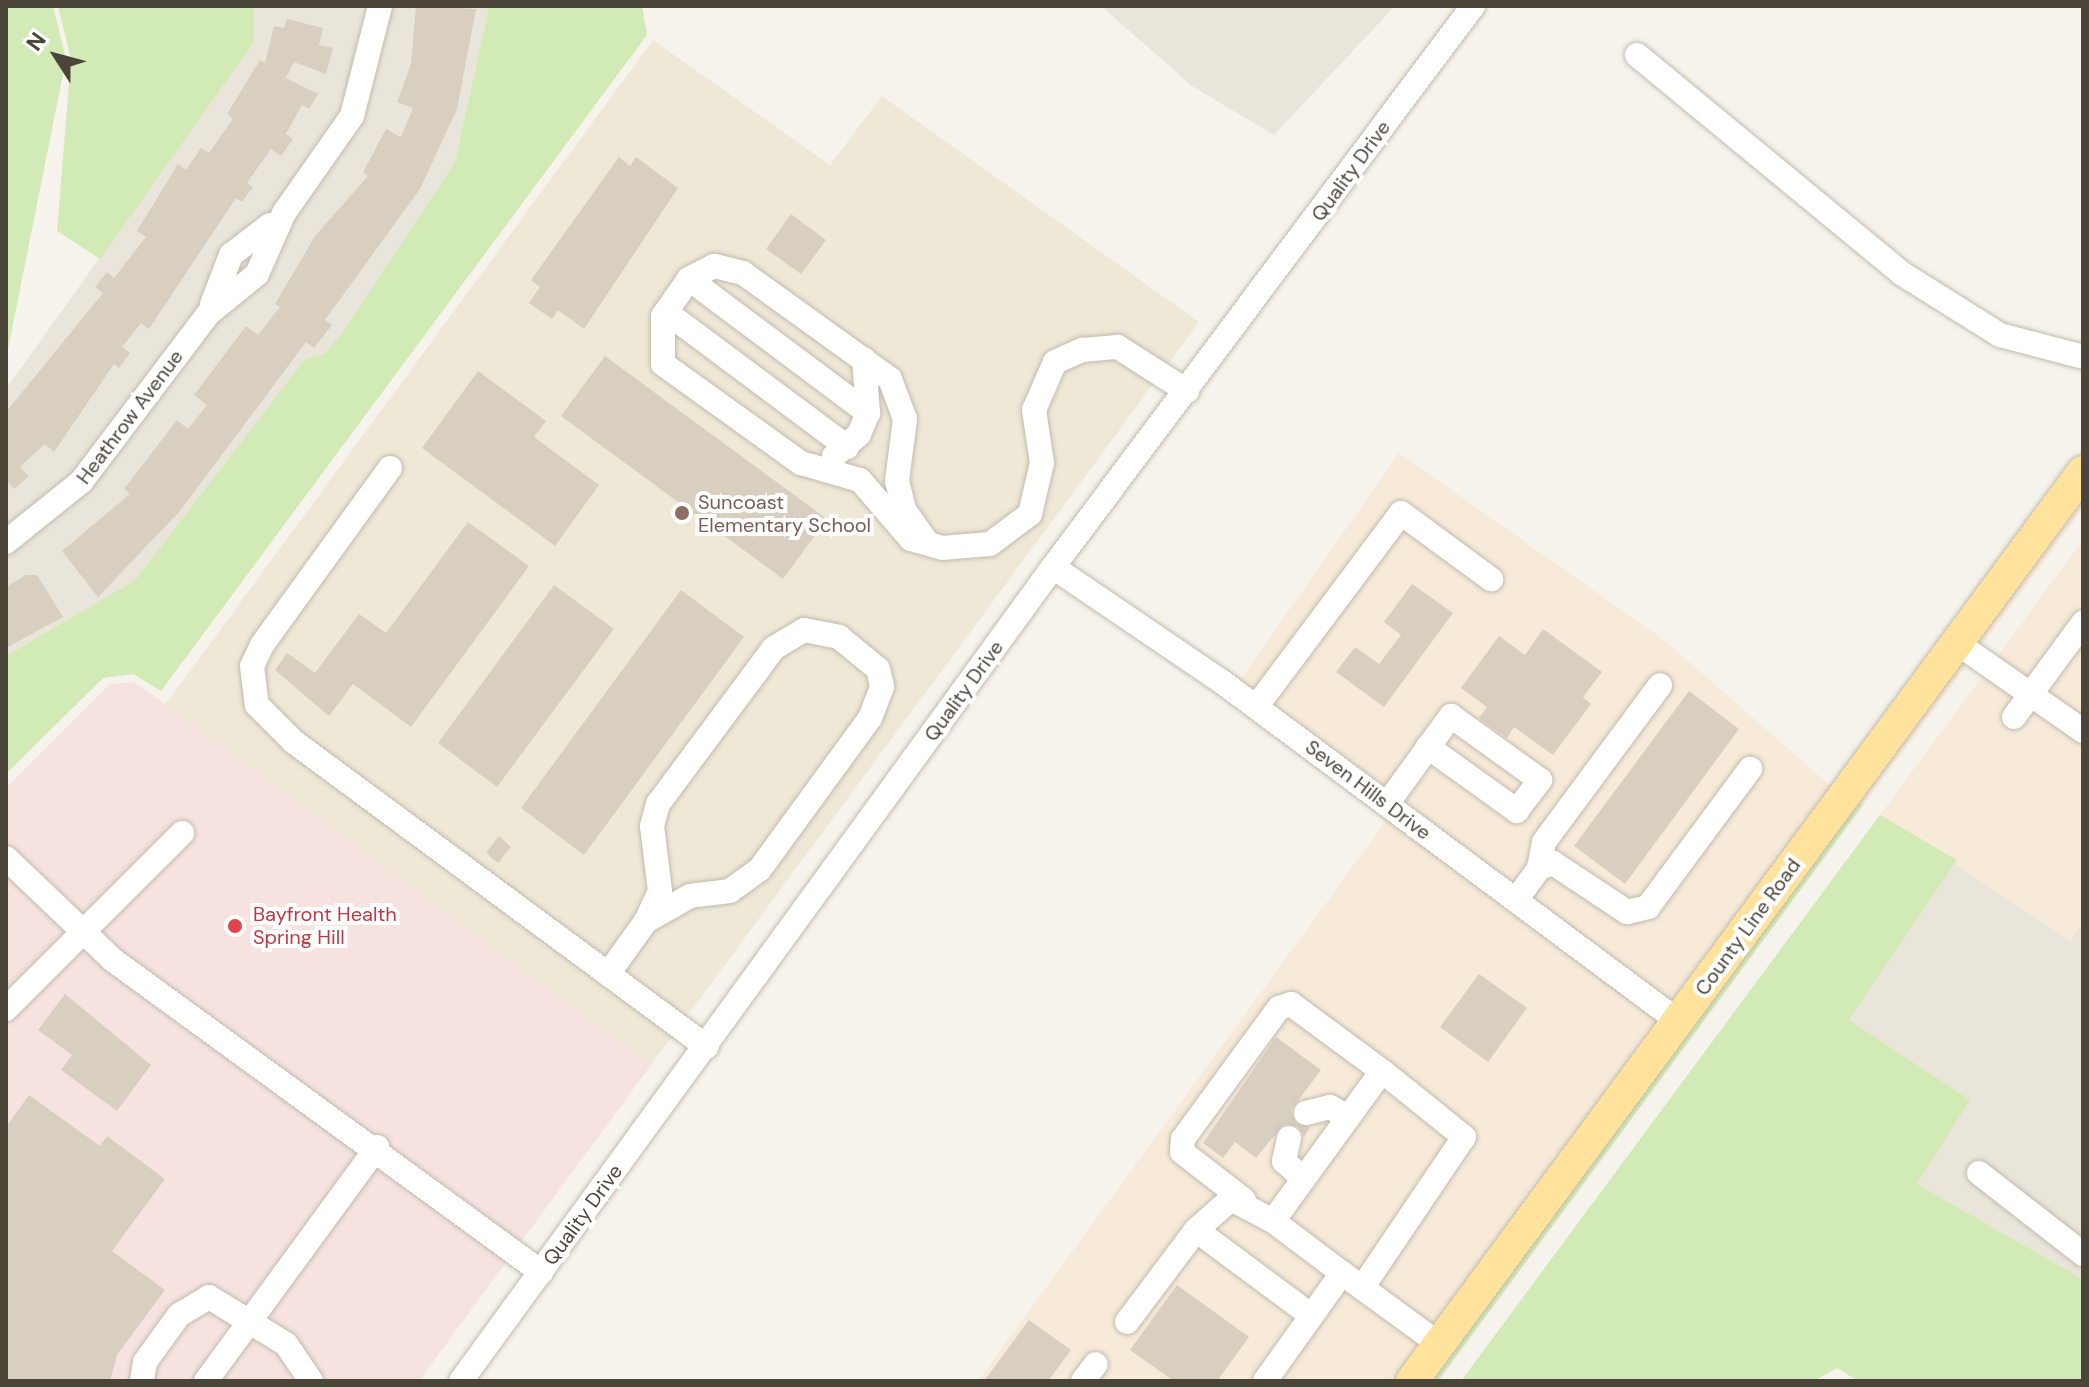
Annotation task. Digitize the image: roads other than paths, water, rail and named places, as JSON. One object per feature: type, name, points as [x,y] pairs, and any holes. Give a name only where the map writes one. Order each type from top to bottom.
[{"type":"main road","name":"County Line Road","points":[[1412,1381],[2083,472]]},
{"type":"street","name":"Heathrow Avenue","points":[[6,542],[81,482],[208,314],[228,259],[284,213],[352,116],[380,6]]},
{"type":"street","name":"Quality Drive","points":[[461,1381],[707,1047],[1053,567],[1473,6]]},
{"type":"street","points":[[1637,55],[1901,273],[2000,335],[2083,357]]},
{"type":"street","points":[[926,541],[908,519],[897,481],[906,435],[899,398],[890,379],[743,273],[714,266],[689,279],[666,312],[663,364],[801,463],[860,480],[882,497],[902,531],[926,541],[990,544],[1030,514],[1042,463],[1034,410],[1055,362],[1082,350],[1118,347],[1187,391]]},
{"type":"street","points":[[689,279],[868,413]]},
{"type":"street","points":[[666,312],[847,447]]},
{"type":"street","points":[[801,463],[847,447],[868,413],[864,359]]},
{"type":"street","points":[[390,468],[262,645],[252,666],[257,705],[294,742],[707,1047]]},
{"type":"street","points":[[1256,707],[1401,513],[1491,579]]},
{"type":"street","name":"Seven Hills Drive","points":[[1053,567],[1256,707],[1678,1021]]},
{"type":"street","points":[[2014,717],[2083,623]]},
{"type":"street","points":[[608,974],[646,921],[660,891],[652,826],[658,804],[774,648],[804,630],[860,649],[878,669],[879,702],[760,869],[730,891],[690,896],[646,921]]},
{"type":"street","points":[[1957,643],[2083,731]]},
{"type":"street","points":[[1516,900],[1539,868],[1544,842],[1660,685]]},
{"type":"street","points":[[1387,804],[1428,747]]},
{"type":"street","points":[[1539,868],[1564,866],[1627,912],[1648,907],[1750,769]]},
{"type":"street","points":[[6,1009],[85,934],[182,833]]},
{"type":"street","points":[[6,858],[85,934],[377,1147],[541,1272]]},
{"type":"street","points":[[1362,1288],[1464,1137],[1291,1004],[1279,1008],[1183,1139],[1182,1152],[1244,1200],[1362,1288],[1439,1344]]},
{"type":"street","points":[[1273,1221],[1382,1071]]},
{"type":"street","points":[[1306,1113],[1330,1107],[1347,1117]]},
{"type":"street","points":[[1289,1138],[1284,1161],[1303,1179]]},
{"type":"street","points":[[206,1381],[377,1147]]},
{"type":"street","points":[[1979,1173],[2083,1254]]},
{"type":"street","points":[[1127,1322],[1196,1230],[1223,1202],[1244,1200]]},
{"type":"street","points":[[1196,1230],[1312,1316]]},
{"type":"street","points":[[1265,1381],[1342,1273]]},
{"type":"street","points":[[142,1381],[151,1351],[198,1300],[222,1300],[252,1321],[297,1354],[311,1381]]},
{"type":"place","name":"Suncoast Elementary School","points":[[682,513]]},
{"type":"place","name":"Bayfront Health Spring Hill","points":[[235,926]]}]
